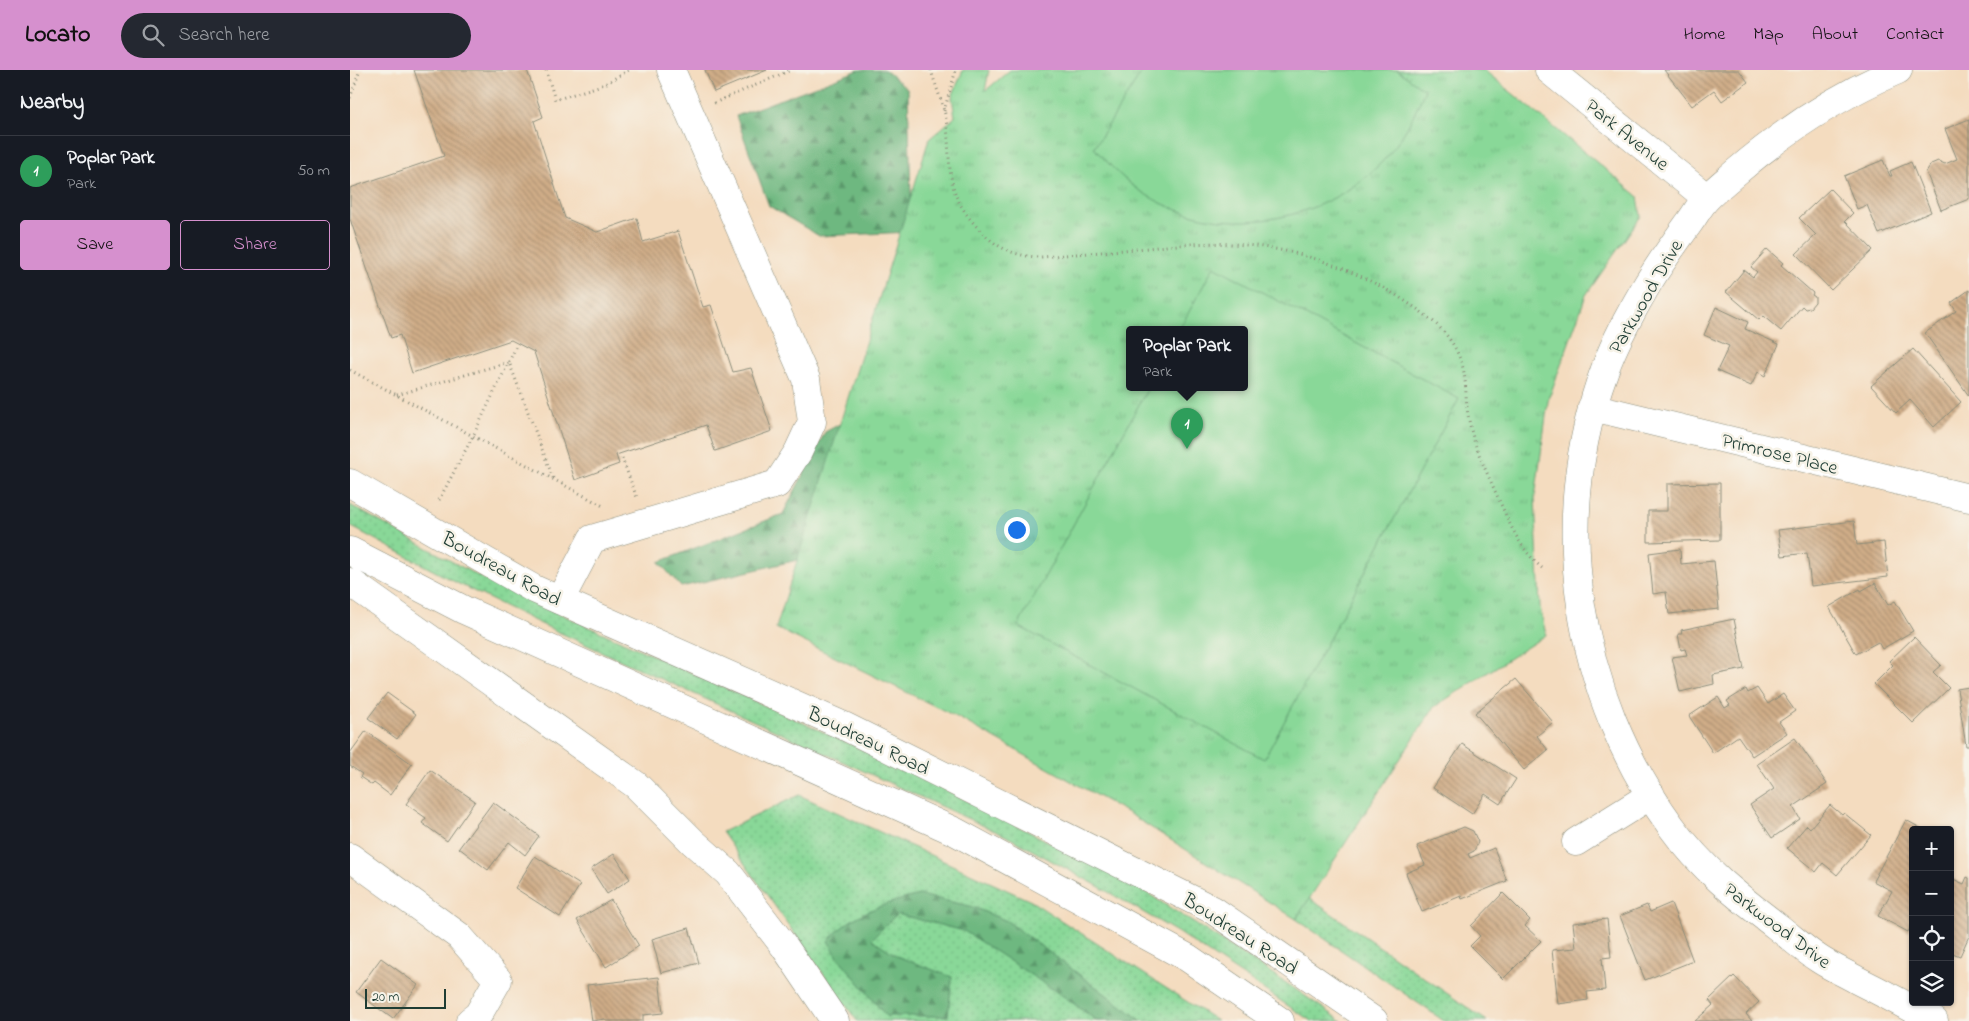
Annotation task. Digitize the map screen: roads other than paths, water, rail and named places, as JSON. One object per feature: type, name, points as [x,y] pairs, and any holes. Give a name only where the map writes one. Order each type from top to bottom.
[{"type":"main road","points":[[560,600],[592,540],[778,484],[798,452],[812,422],[806,379],[671,70]]},
{"type":"main road","name":"Park Avenue","points":[[1549,70],[1707,198]]},
{"type":"main road","name":"Parkwood Drive","points":[[1898,70],[1827,106],[1766,146],[1707,198],[1657,266],[1622,329],[1605,367],[1592,407],[1582,448],[1577,485],[1575,542],[1580,598],[1590,653],[1606,706],[1633,767],[1672,827],[1693,853],[1728,889],[1820,959],[1934,1021]]},
{"type":"main road","name":"Primrose Place","points":[[1592,407],[1969,498]]},
{"type":"main road","name":"Boudreau Road","points":[[350,483],[534,589],[844,726],[1213,910],[1374,1021]]},
{"type":"main road","points":[[350,551],[464,610],[956,832],[1188,958],[1280,1021]]},
{"type":"main road","points":[[350,582],[636,785],[693,842],[728,873],[784,946],[835,1021]]},
{"type":"main road","points":[[1576,842],[1650,795]]},
{"type":"main road","points":[[350,858],[459,936],[498,980],[478,1015],[470,1021]]},
{"type":"place","name":"Poplar Park","points":[[1187,449]]}]
